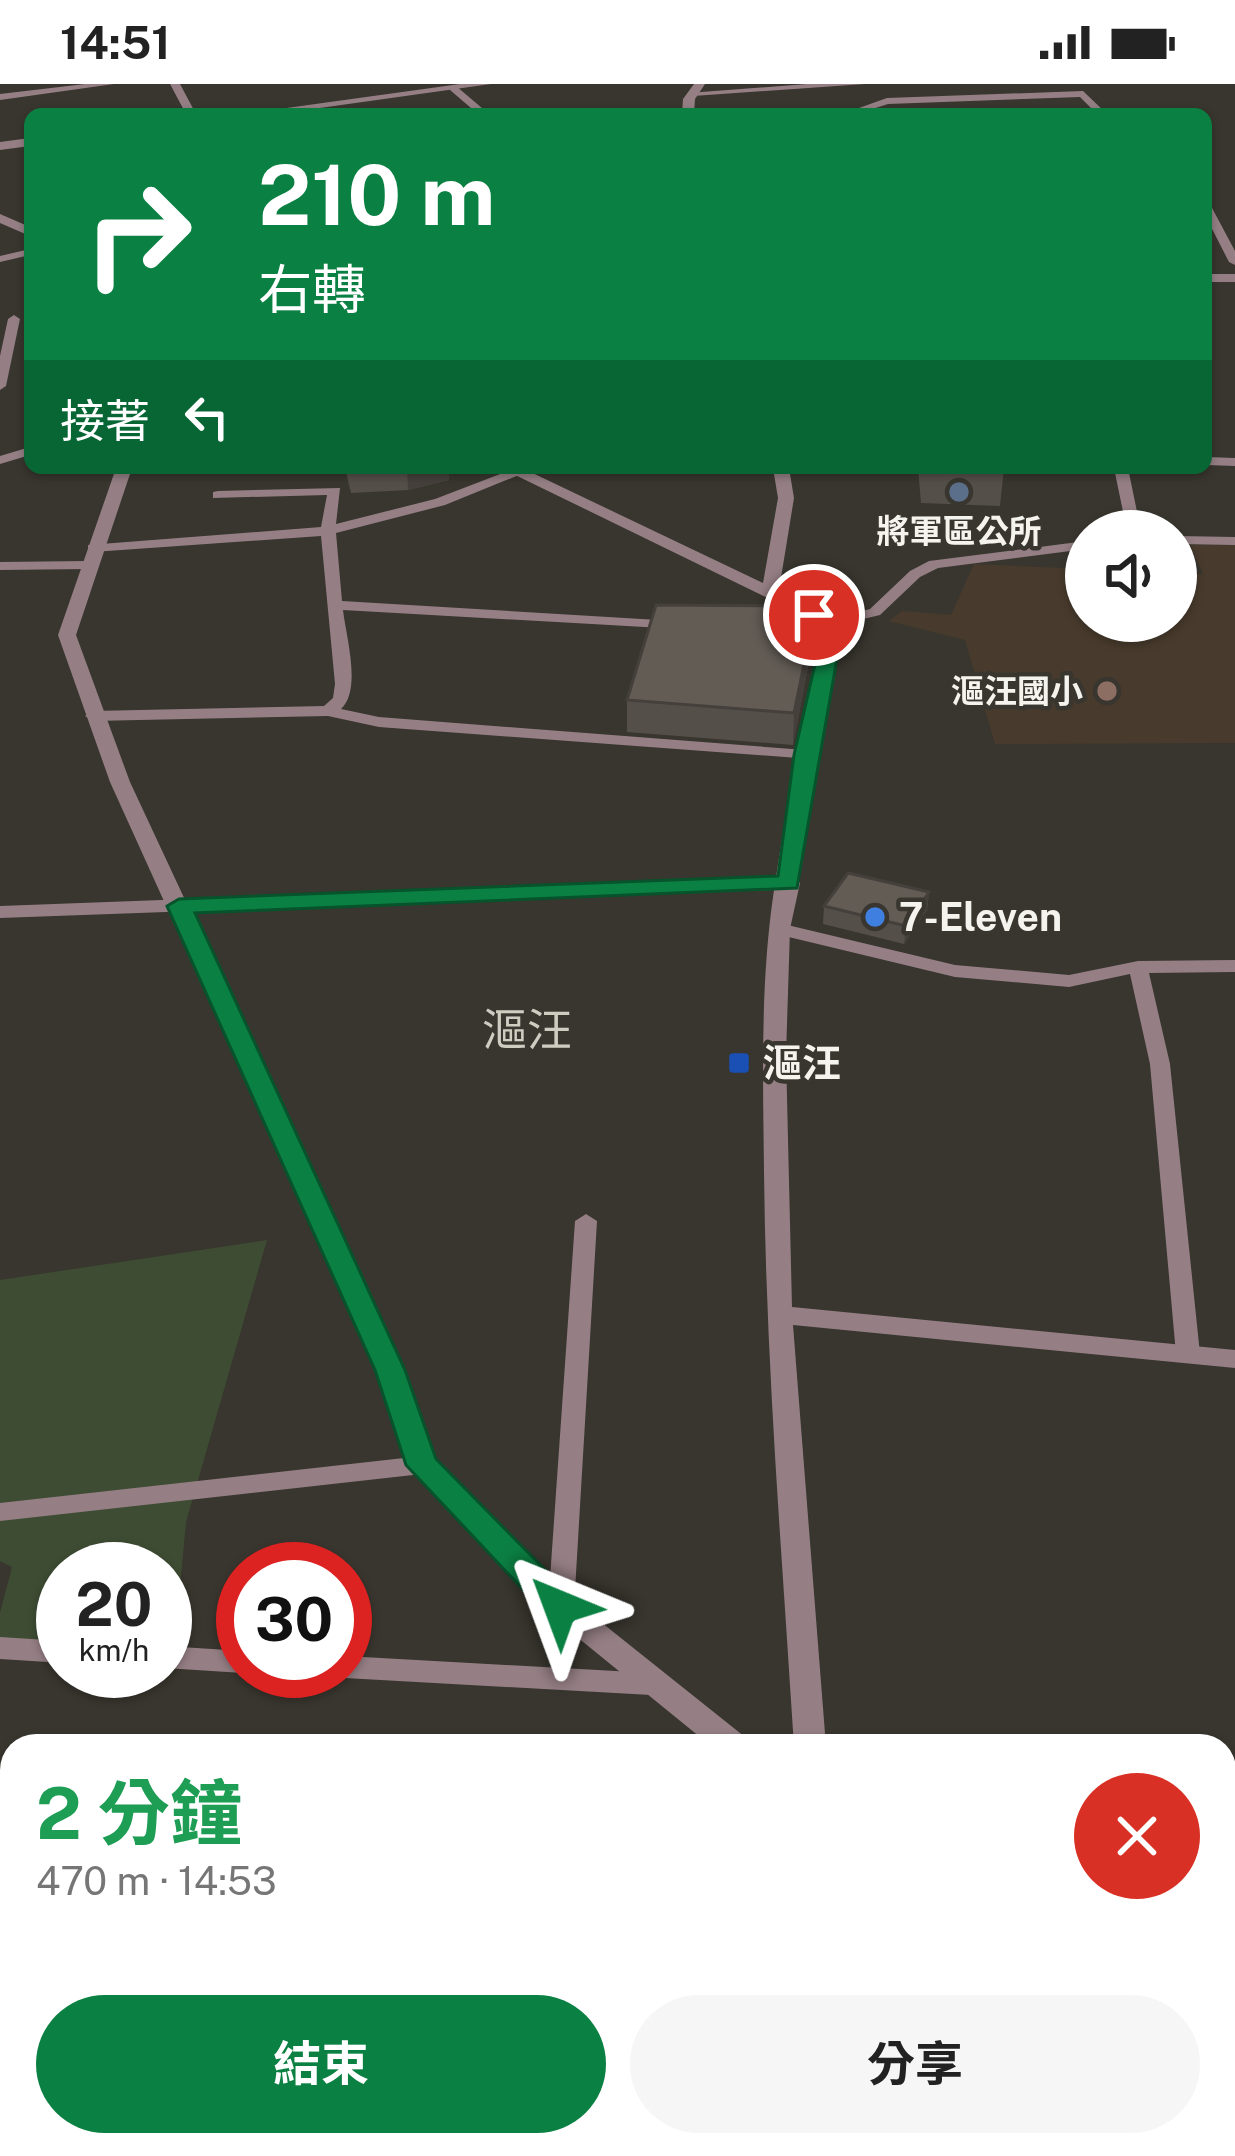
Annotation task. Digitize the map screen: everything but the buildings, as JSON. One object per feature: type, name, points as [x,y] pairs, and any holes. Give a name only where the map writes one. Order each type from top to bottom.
[{"type":"street","points":[[297,108],[486,84]]},
{"type":"street","points":[[122,474],[67,635],[93,716],[390,1370],[422,1465],[560,1607],[718,1734]]},
{"type":"street","points":[[527,474],[827,627],[829,647],[806,755],[779,929],[774,1054],[779,1315],[809,1734]]},
{"type":"street","points":[[770,595],[786,498],[782,474]]},
{"type":"street","points":[[0,912],[789,883]]},
{"type":"street","points":[[779,1315],[1235,1359]]},
{"type":"lane","points":[[0,97],[109,84]]},
{"type":"lane","points":[[696,88],[860,84]]},
{"type":"lane","points":[[453,88],[477,108]]},
{"type":"lane","points":[[865,108],[887,101],[1083,94],[1096,108]]},
{"type":"lane","points":[[1212,216],[1235,262]]},
{"type":"lane","points":[[0,386],[14,319]]},
{"type":"lane","points":[[0,566],[328,531],[440,502],[505,474]]},
{"type":"lane","points":[[1122,474],[1130,510]]},
{"type":"lane","points":[[218,495],[335,491],[328,531],[343,684],[341,700],[328,711]]},
{"type":"lane","points":[[1197,540],[1235,541]]},
{"type":"lane","points":[[785,627],[827,627],[875,612],[915,574],[934,564],[1065,548]]},
{"type":"lane","points":[[334,605],[700,626]]},
{"type":"lane","points":[[93,716],[328,711],[379,722],[806,755]]},
{"type":"lane","points":[[779,929],[955,971],[1069,981],[1138,967],[1235,966]]},
{"type":"lane","points":[[1138,967],[1160,1064],[1188,1354]]},
{"type":"lane","points":[[560,1607],[586,1221]]},
{"type":"lane","points":[[0,1512],[422,1465]]},
{"type":"lane","points":[[0,1648],[36,1650]]},
{"type":"lane","points":[[372,1668],[652,1684]]},
{"type":"shaded area","name":"漚汪國小","points":[[1197,545],[1235,545],[1235,743],[995,744],[965,640],[889,621],[902,611],[951,615],[974,564],[1065,568],[1065,642],[1197,642],[1197,574],[1203,574]]},
{"type":"green space","points":[[267,1240],[184,1542],[36,1542],[36,1648],[0,1647],[0,1613],[12,1567],[0,1561],[0,1280]]},
{"type":"place","name":"將軍區公所","points":[[959,492]]},
{"type":"place","name":"漚汪國小","points":[[1107,691]]},
{"type":"place","name":"7-Eleven","points":[[875,917]]},
{"type":"place","name":"漚汪","points":[[739,1063]]},
{"type":"district","name":"漚汪","points":[[527,1029]]},
{"type":"route","points":[[560,1607],[422,1465],[390,1370],[179,906],[789,883],[806,755],[829,647],[827,627],[814,615]]}]
